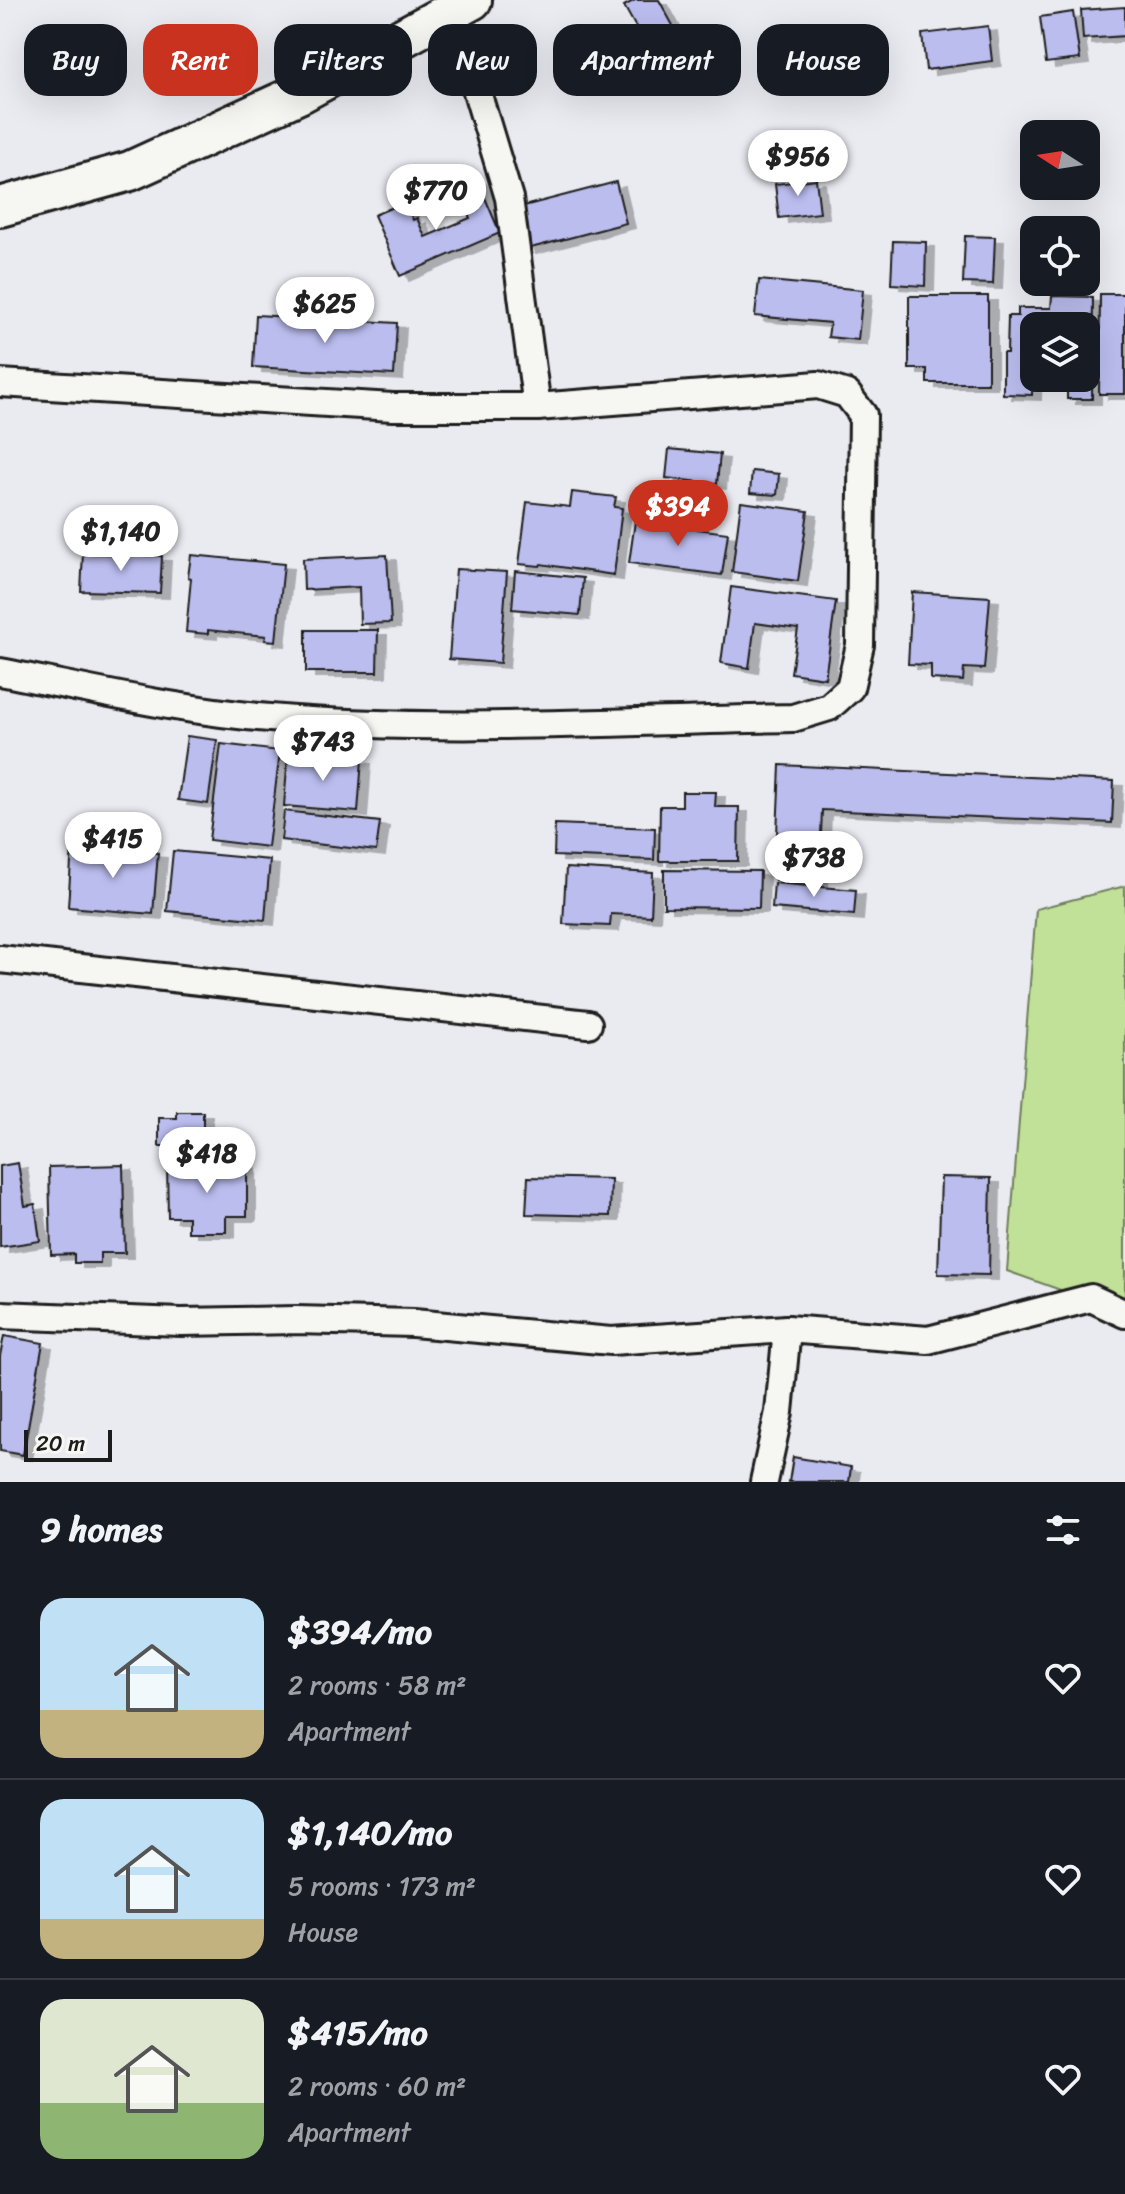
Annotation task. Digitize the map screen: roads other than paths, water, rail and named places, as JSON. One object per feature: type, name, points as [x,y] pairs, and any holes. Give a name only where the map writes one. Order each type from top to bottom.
[{"type":"main road","points":[[0,207],[130,171],[301,93],[462,6]]},
{"type":"street","points":[[462,6],[509,198],[537,407]]},
{"type":"street","points":[[0,383],[393,407],[537,407],[818,385],[847,394],[863,415],[860,645],[850,688],[829,707],[793,718],[400,726],[267,718],[170,704],[0,672]]},
{"type":"street","points":[[0,959],[588,1024]]},
{"type":"street","points":[[0,1315],[181,1322],[296,1320],[413,1323],[611,1341],[787,1329],[928,1340],[1091,1298],[1125,1314]]},
{"type":"street","points":[[764,1482],[779,1412],[787,1329]]}]
